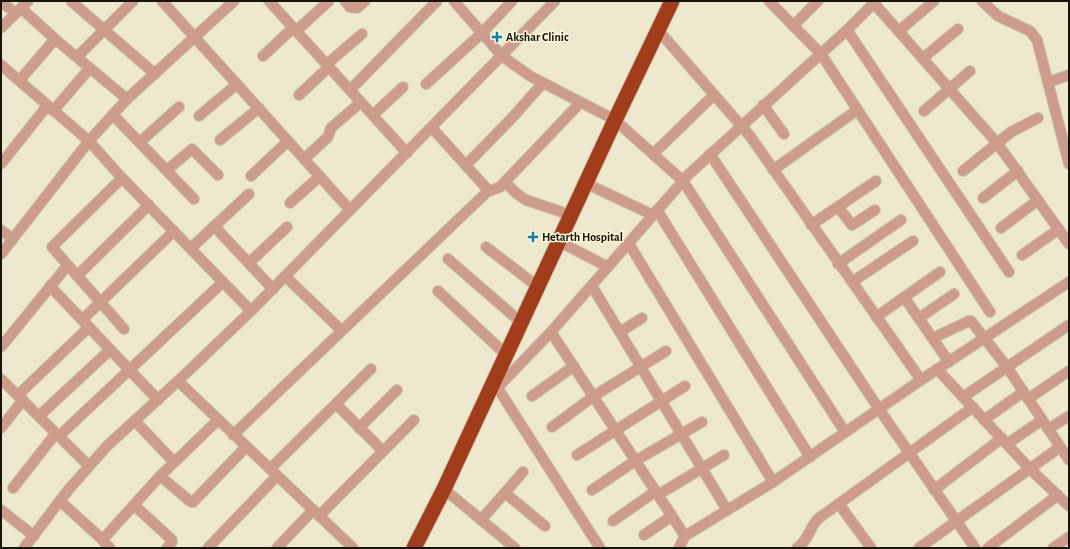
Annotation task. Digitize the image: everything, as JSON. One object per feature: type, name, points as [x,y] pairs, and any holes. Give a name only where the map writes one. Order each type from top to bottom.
[{"type":"highway","points":[[406,548],[421,521],[532,283],[585,183],[664,1]]},
{"type":"highway","points":[[414,548],[495,385],[558,241],[568,214],[612,119],[672,1]]},
{"type":"street","points":[[77,57],[133,1]]},
{"type":"street","points":[[162,1],[350,210]]},
{"type":"street","points":[[1,254],[89,141],[127,99],[196,38],[234,1]]},
{"type":"street","points":[[269,1],[407,153]]},
{"type":"street","points":[[263,56],[329,1]]},
{"type":"street","points":[[345,1],[350,7],[357,8],[365,1]]},
{"type":"street","points":[[350,90],[437,1]]},
{"type":"street","points":[[454,1],[502,56],[543,83],[612,119],[683,181],[845,432]]},
{"type":"street","points":[[426,84],[482,33],[512,1]]},
{"type":"street","points":[[24,548],[89,466],[107,446],[158,400],[286,277],[555,1]]},
{"type":"street","points":[[769,1],[821,54],[990,312]]},
{"type":"street","points":[[794,26],[818,1]]},
{"type":"street","points":[[899,30],[934,1]]},
{"type":"street","points":[[982,1],[998,16],[1030,31],[1034,35],[1049,82],[1069,164]]},
{"type":"street","points":[[1,2],[22,7],[55,39],[127,99]]},
{"type":"street","points":[[74,2],[155,74]]},
{"type":"street","points":[[600,548],[495,385],[551,332],[683,181],[741,125],[847,30],[874,2],[997,143],[1069,244]]},
{"type":"street","points":[[1,28],[22,7]]},
{"type":"street","points":[[923,58],[958,29]]},
{"type":"street","points":[[658,30],[741,125],[921,380]]},
{"type":"street","points":[[847,30],[1010,272]]},
{"type":"street","points":[[299,95],[362,34]]},
{"type":"street","points":[[20,80],[55,39]]},
{"type":"street","points":[[1,79],[4,68],[20,80],[50,109],[89,141],[122,178],[251,310]]},
{"type":"street","points":[[1,164],[50,109],[90,68]]},
{"type":"street","points":[[924,110],[970,71]]},
{"type":"street","points":[[1049,82],[1069,75]]},
{"type":"street","points":[[466,165],[512,119],[543,83]]},
{"type":"street","points":[[199,116],[237,84]]},
{"type":"street","points":[[373,115],[403,87]]},
{"type":"street","points":[[653,154],[714,95]]},
{"type":"street","points":[[304,159],[328,137],[331,128],[361,102]]},
{"type":"street","points":[[233,435],[341,330],[489,191],[498,188],[505,182],[580,103]]},
{"type":"street","points":[[763,106],[784,134]]},
{"type":"street","points":[[140,142],[179,108]]},
{"type":"street","points":[[220,140],[259,108]]},
{"type":"street","points":[[773,170],[857,110]]},
{"type":"street","points":[[113,115],[194,198]]},
{"type":"street","points":[[963,171],[1011,132],[1038,118]]},
{"type":"street","points":[[432,128],[489,191]]},
{"type":"street","points":[[251,176],[288,140]]},
{"type":"street","points":[[167,170],[192,148],[218,175]]},
{"type":"street","points":[[710,154],[909,454],[955,522],[975,548]]},
{"type":"street","points":[[983,198],[1018,171]]},
{"type":"street","points":[[290,203],[320,176]]},
{"type":"street","points":[[122,178],[53,245],[53,249],[124,329]]},
{"type":"street","points":[[811,225],[876,181]]},
{"type":"street","points":[[505,182],[526,200],[568,214]]},
{"type":"street","points":[[585,183],[655,213],[810,456]]},
{"type":"street","points":[[191,248],[249,194]]},
{"type":"street","points":[[1001,228],[1038,200]]},
{"type":"street","points":[[76,276],[149,205]]},
{"type":"street","points":[[838,207],[852,225],[875,210]]},
{"type":"street","points":[[838,264],[901,220]]},
{"type":"street","points":[[214,226],[273,289]]},
{"type":"street","points":[[249,263],[287,227]]},
{"type":"street","points":[[1022,255],[1059,229]]},
{"type":"street","points":[[1,230],[13,240]]},
{"type":"street","points":[[1,428],[20,398],[85,323],[100,303],[174,231]]},
{"type":"street","points":[[558,241],[608,267]]},
{"type":"street","points":[[852,282],[913,241]]},
{"type":"street","points":[[629,244],[773,482]]},
{"type":"street","points":[[486,247],[532,283]]},
{"type":"street","points":[[448,259],[516,318]]},
{"type":"street","points":[[1,347],[67,266]]},
{"type":"street","points":[[876,317],[940,272]]},
{"type":"street","points":[[286,277],[341,330]]},
{"type":"street","points":[[13,488],[57,434],[130,370],[223,282]]},
{"type":"street","points":[[679,548],[685,536],[773,482],[937,369],[1069,282]]},
{"type":"street","points":[[50,286],[158,400]]},
{"type":"street","points":[[592,286],[726,510]]},
{"type":"street","points":[[438,291],[500,349]]},
{"type":"street","points":[[919,318],[954,294]]},
{"type":"street","points":[[904,297],[949,362]]},
{"type":"street","points":[[620,332],[642,318]]},
{"type":"street","points":[[933,338],[969,321],[985,338],[1007,367],[1069,460]]},
{"type":"street","points":[[963,397],[1069,324]]},
{"type":"street","points":[[551,332],[685,536]]},
{"type":"street","points":[[39,416],[110,350]]},
{"type":"street","points":[[552,427],[594,396],[666,351]]},
{"type":"street","points":[[532,396],[574,366]]},
{"type":"street","points":[[208,548],[336,404],[371,369]]},
{"type":"street","points":[[937,369],[1030,469],[1069,506]]},
{"type":"street","points":[[984,420],[1069,371]]},
{"type":"street","points":[[1,379],[89,466]]},
{"type":"street","points":[[178,381],[353,548]]},
{"type":"street","points":[[577,455],[660,400],[685,386]]},
{"type":"street","points":[[359,428],[397,390]]},
{"type":"street","points":[[336,404],[383,451]]},
{"type":"street","points":[[797,548],[806,541],[816,520],[973,407]]},
{"type":"street","points":[[1048,429],[1069,416]]},
{"type":"street","points":[[60,502],[107,544],[134,505],[160,476],[218,420]]},
{"type":"street","points":[[277,548],[383,451],[414,420]]},
{"type":"street","points":[[934,490],[1004,441],[1042,420]]},
{"type":"street","points":[[134,421],[174,462]]},
{"type":"street","points":[[592,490],[635,461],[702,422]]},
{"type":"street","points":[[160,476],[191,502],[193,502],[246,447]]},
{"type":"street","points":[[919,548],[1060,447]]},
{"type":"street","points":[[613,521],[657,493],[724,455]]},
{"type":"street","points":[[481,520],[523,472]]},
{"type":"street","points":[[444,489],[515,548]]},
{"type":"street","points":[[505,493],[545,526]]},
{"type":"street","points":[[988,548],[1058,495]]},
{"type":"street","points":[[839,504],[871,548]]},
{"type":"street","points":[[134,505],[172,540],[167,548]]},
{"type":"street","points":[[1,510],[34,536]]},
{"type":"street","points":[[644,536],[672,516]]},
{"type":"street","points":[[1053,548],[1069,537]]},
{"type":"place","name":"Akshar Clinic","points":[[497,37]]},
{"type":"place","name":"Hetarth Hospital","points":[[533,237]]}]
